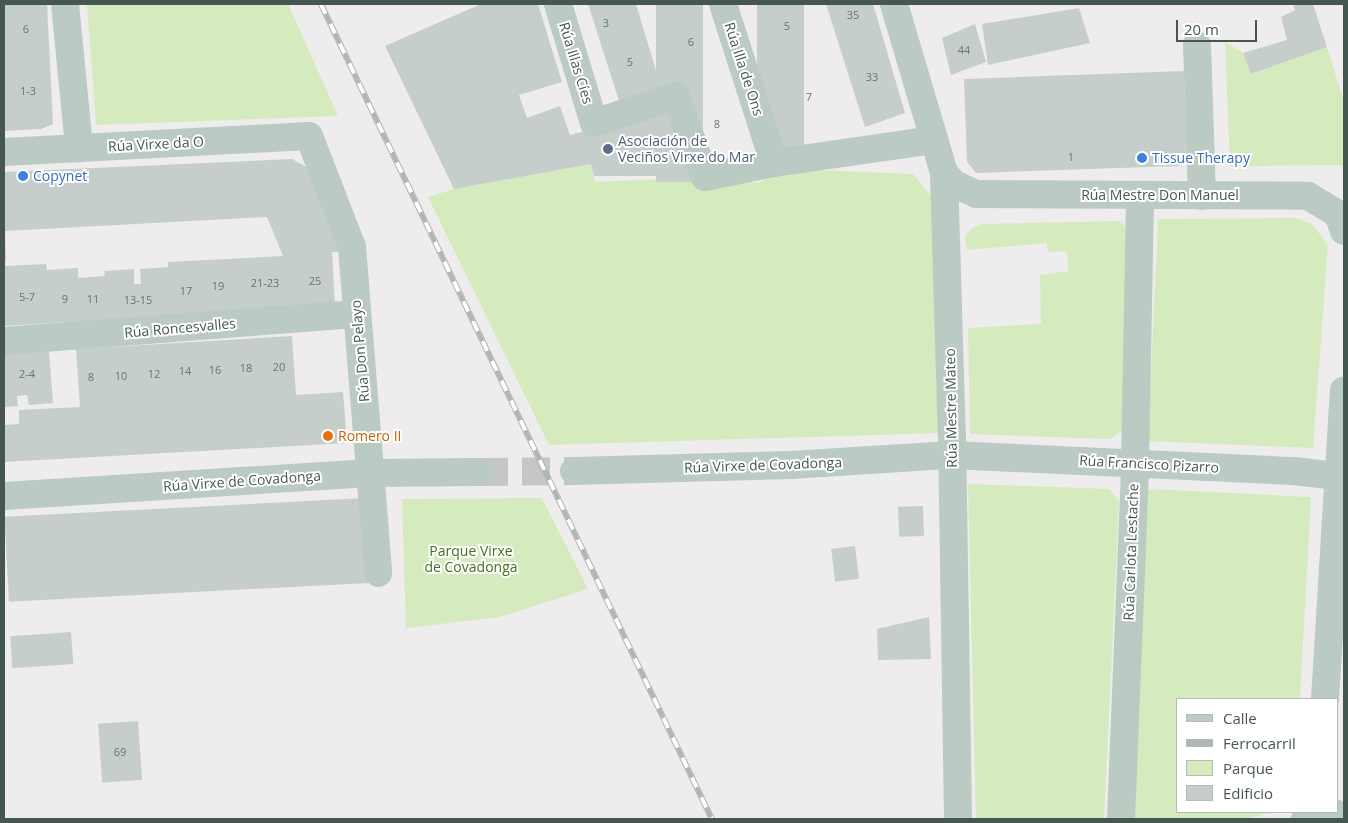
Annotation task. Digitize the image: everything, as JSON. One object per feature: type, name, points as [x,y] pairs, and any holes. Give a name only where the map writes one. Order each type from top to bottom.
[{"type":"street","points":[[66,4],[79,148]]},
{"type":"street","name":"Rúa Illas Cíes","points":[[558,4],[594,123],[676,96],[705,177],[774,163]]},
{"type":"street","name":"Rúa Illa de Ons","points":[[724,4],[774,163]]},
{"type":"street","name":"Rúa Mestre Mateo","points":[[894,4],[944,173],[952,455],[958,819]]},
{"type":"street","points":[[1197,45],[1202,196]]},
{"type":"street","name":"Rúa Virxe da O","points":[[4,152],[309,136]]},
{"type":"street","name":"Rúa Don Pelayo","points":[[309,136],[352,247],[378,573]]},
{"type":"street","points":[[774,163],[934,140]]},
{"type":"street","name":"Rúa Mestre Don Manuel","points":[[944,173],[954,184],[976,194],[1308,196],[1341,222]]},
{"type":"street","points":[[945,217],[976,194]]},
{"type":"street","name":"Rúa Carlota Lestache","points":[[1121,819],[1135,463],[1140,196]]},
{"type":"street","name":"Rúa Roncesvalles","points":[[4,342],[356,314]]},
{"type":"street","points":[[1325,698],[1342,477],[1344,391]]},
{"type":"street","name":"Rúa Francisco Pizarro","points":[[952,455],[1135,463],[1342,477]]},
{"type":"street","name":"Rúa Virxe de Covadonga","points":[[574,471],[791,465],[952,455]]},
{"type":"street","name":"Rúa Virxe de Covadonga","points":[[4,496],[370,473],[480,472]]},
{"type":"green space","points":[[87,4],[288,4],[338,116],[96,125]]},
{"type":"green space","points":[[1225,42],[1243,53],[1251,74],[1327,47],[1344,102],[1344,165],[1230,166]]},
{"type":"green space","points":[[591,164],[595,182],[705,177],[757,183],[793,169],[913,174],[932,197],[938,433],[549,445],[428,197],[454,189]]},
{"type":"green space","points":[[1296,218],[1312,224],[1328,245],[1313,448],[1148,441],[1158,219]]},
{"type":"green space","points":[[1119,221],[1131,231],[1122,430],[1110,439],[970,434],[968,328],[1041,324],[1040,275],[1068,271],[1067,251],[1049,252],[1046,243],[967,250],[965,237],[971,229],[982,224]]},
{"type":"green space","points":[[968,484],[1109,489],[1119,501],[1104,819],[976,819]]},
{"type":"green space","points":[[1148,489],[1311,497],[1300,698],[1176,698],[1176,813],[1269,813],[1245,819],[1133,819]]},
{"type":"green space","name":"Parque Virxe de Covadonga","points":[[542,498],[588,589],[500,617],[406,628],[402,499]]},
{"type":"building","points":[[4,4],[47,4],[53,124],[41,129],[4,131]]},
{"type":"building","points":[[481,4],[538,4],[562,82],[519,95],[527,118],[560,106],[570,135],[665,110],[688,176],[594,176],[591,164],[454,189],[385,46]]},
{"type":"building","points":[[588,4],[636,4],[663,94],[621,107]]},
{"type":"building","points":[[656,4],[703,4],[703,182],[656,182]]},
{"type":"building","points":[[757,4],[804,4],[804,154],[757,154]]},
{"type":"building","points":[[826,4],[873,4],[905,113],[865,127]]},
{"type":"building","points":[[1293,4],[1313,4],[1327,47],[1251,74],[1243,53],[1287,40],[1281,17],[1295,10]]},
{"type":"building","points":[[1079,8],[1090,43],[988,65],[982,24]]},
{"type":"building","points":[[975,24],[986,62],[951,75],[942,38]]},
{"type":"building","points":[[1184,71],[1187,157],[1179,166],[976,173],[967,162],[964,79]]},
{"type":"building","points":[[292,159],[315,172],[344,252],[332,252],[335,306],[4,326],[4,266],[46,264],[47,270],[78,268],[78,278],[105,276],[104,271],[134,269],[134,284],[141,284],[140,269],[168,267],[168,262],[283,256],[267,217],[5,231],[6,261],[4,261],[4,172]]},
{"type":"building","points":[[292,336],[296,395],[343,392],[347,443],[4,462],[4,425],[19,424],[19,410],[80,407],[76,349]]},
{"type":"building","points":[[49,351],[53,403],[29,405],[27,395],[17,396],[18,406],[4,407],[4,354]]},
{"type":"building","points":[[364,498],[368,583],[9,602],[4,517]]},
{"type":"building","points":[[923,506],[924,536],[899,537],[898,507]]},
{"type":"building","points":[[855,546],[859,579],[835,582],[831,549]]},
{"type":"building","points":[[929,617],[931,659],[878,660],[877,629]]},
{"type":"building","points":[[71,632],[73,664],[12,668],[10,636]]},
{"type":"building","points":[[138,721],[142,780],[102,783],[98,724]]},
{"type":"tunnel","points":[[480,472],[574,471]]},
{"type":"railway","points":[[321,4],[712,819]]},
{"type":"place","name":"Asociación de Veciños Virxe do Mar","points":[[608,149]]},
{"type":"place","name":"Tissue Therapy","points":[[1142,158]]},
{"type":"place","name":"Copynet","points":[[23,176]]},
{"type":"place","name":"Romero II","points":[[328,436]]}]
